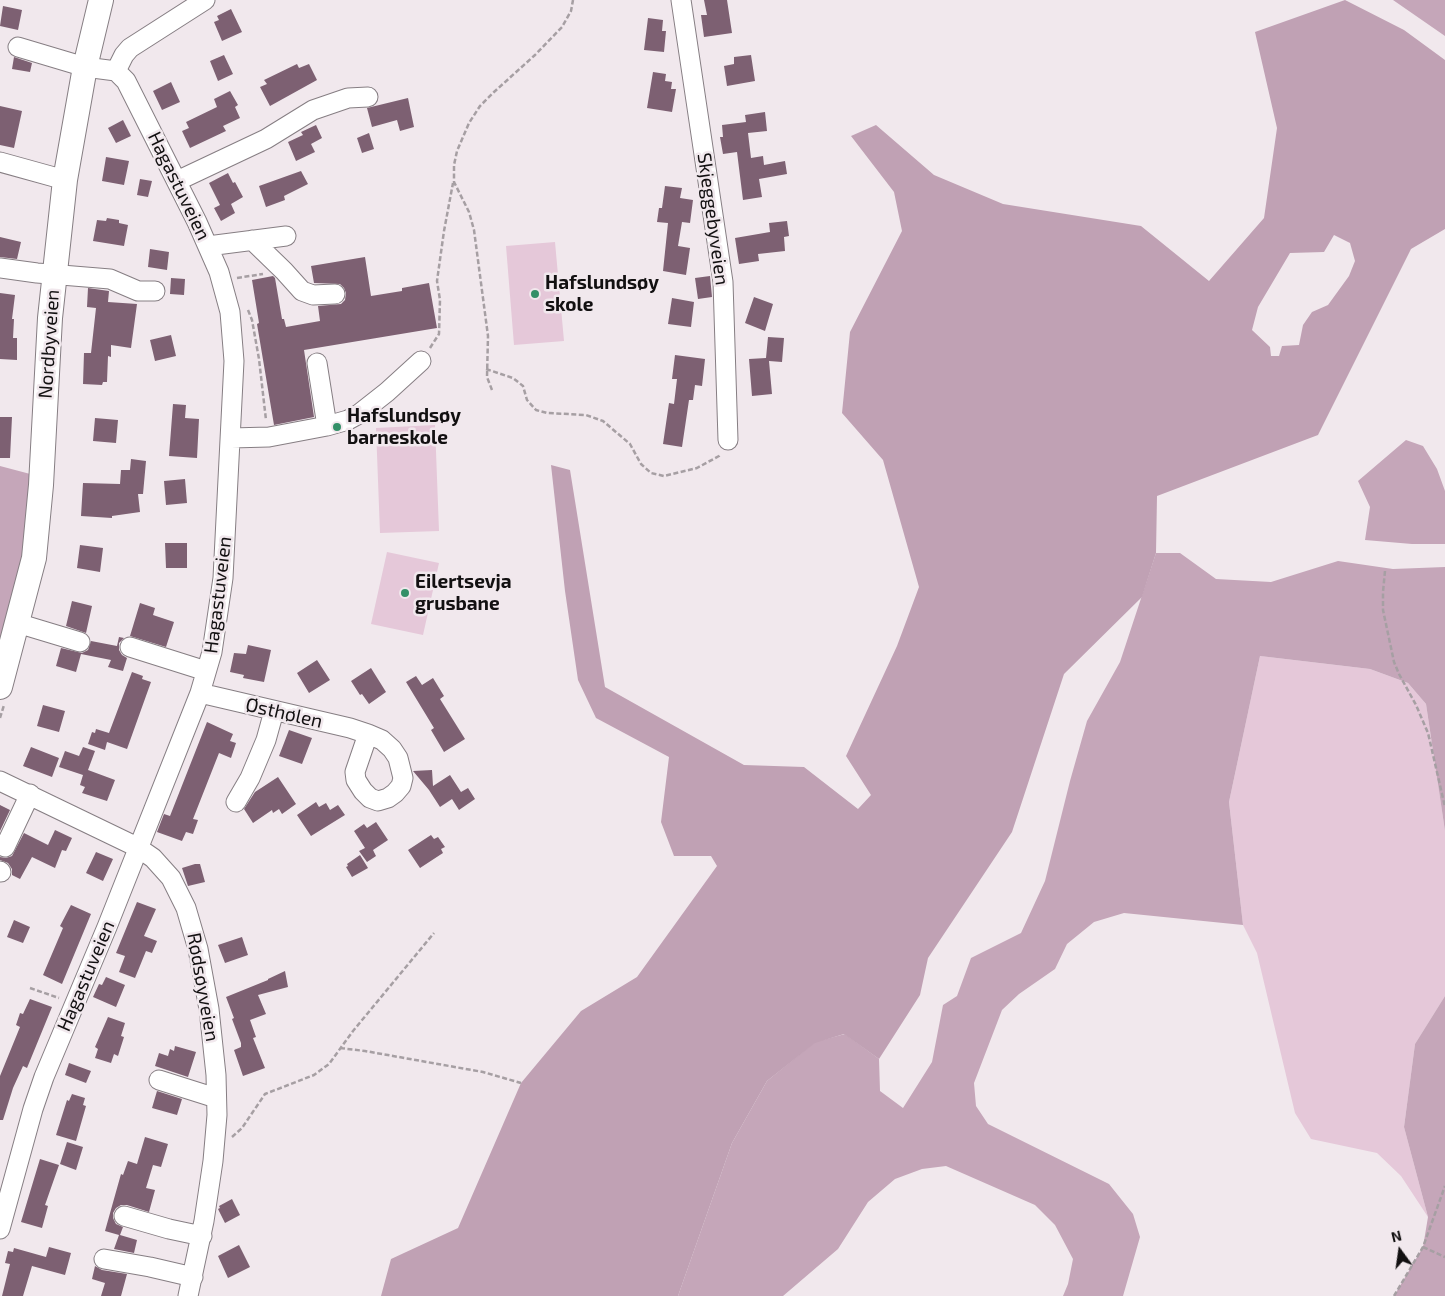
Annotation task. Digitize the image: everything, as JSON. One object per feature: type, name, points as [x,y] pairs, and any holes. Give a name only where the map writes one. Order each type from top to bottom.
[{"type":"main road","name":"Nordbyveien","points":[[0,687],[34,549],[41,485],[50,318],[65,180],[85,67],[100,0]]},
{"type":"street","points":[[18,47],[85,67],[116,71],[130,48],[205,0]]},
{"type":"street","name":"Skjeggebyveien","points":[[681,0],[723,282],[728,440]]},
{"type":"street","name":"Hagastuveien","points":[[0,1229],[33,1109],[44,1077],[107,927],[200,693],[215,639],[223,578],[234,361],[230,312],[208,246],[126,81],[116,71]]},
{"type":"street","points":[[177,181],[266,139],[313,110],[348,98],[368,97]]},
{"type":"street","points":[[0,162],[65,180]]},
{"type":"street","points":[[208,246],[286,236]]},
{"type":"street","points":[[252,240],[302,291],[313,295],[335,294]]},
{"type":"street","points":[[0,268],[110,279],[138,291],[155,291]]},
{"type":"street","points":[[231,438],[269,437],[348,420],[388,392],[421,361]]},
{"type":"street","points":[[317,363],[326,426]]},
{"type":"street","points":[[16,623],[80,642]]},
{"type":"street","points":[[130,647],[206,671]]},
{"type":"street","name":"Østhølen","points":[[200,693],[350,728],[368,734]]},
{"type":"street","points":[[236,802],[250,778],[266,740],[274,711]]},
{"type":"street","name":"Rødsøyveien","points":[[0,781],[138,847],[153,858],[171,878],[182,898],[193,928],[204,975],[209,1009],[215,1067],[217,1115],[202,1236],[188,1296]]},
{"type":"street","points":[[5,847],[30,794]]},
{"type":"street","points":[[159,1080],[216,1098]]},
{"type":"street","points":[[124,1216],[202,1236]]},
{"type":"street","points":[[104,1259],[193,1277]]},
{"type":"path","points":[[421,361],[439,334],[440,300],[438,281],[444,231],[454,182],[454,165],[457,151],[469,123],[494,92],[535,56],[562,27],[573,0]]},
{"type":"path","points":[[454,182],[469,212],[474,230],[488,336],[486,370],[492,390]]},
{"type":"path","points":[[235,279],[284,271]]},
{"type":"path","points":[[486,370],[513,378],[523,386],[527,400],[536,410],[547,413],[586,415],[604,421],[630,444],[641,464],[651,473],[664,476],[697,468],[719,456],[728,440]]},
{"type":"path","points":[[1385,571],[1383,610],[1394,662],[1428,733],[1445,807]]},
{"type":"path","points":[[214,1142],[230,1138],[242,1128],[265,1094],[314,1075],[329,1064],[434,933]]},
{"type":"path","points":[[30,988],[74,1004]]},
{"type":"path","points":[[340,1048],[483,1072],[521,1083]]},
{"type":"path","points":[[1394,1296],[1423,1247],[1445,1186]]},
{"type":"path","points":[[1423,1247],[1445,1257]]},
{"type":"shaded area","points":[[1345,0],[1404,30],[1445,60],[1445,229],[1411,249],[1318,435],[1157,496],[1156,553],[1142,597],[1064,674],[1012,832],[928,958],[920,995],[879,1059],[844,1034],[815,1043],[767,1081],[732,1143],[678,1296],[381,1296],[391,1259],[458,1228],[521,1083],[581,1011],[637,977],[717,866],[711,856],[674,856],[661,822],[669,757],[596,718],[578,680],[565,591],[551,465],[570,470],[605,687],[744,765],[804,767],[858,809],[871,795],[846,756],[897,646],[919,587],[883,460],[842,413],[850,332],[902,231],[894,192],[851,136],[876,125],[934,175],[1003,204],[1141,226],[1209,281],[1264,218],[1277,128],[1255,32]],"holes":[[[1334,235],[1350,243],[1355,261],[1349,276],[1328,305],[1312,312],[1303,325],[1299,345],[1282,346],[1279,356],[1271,356],[1270,347],[1252,330],[1258,307],[1290,253],[1324,252]]]},
{"type":"shaded area","points":[[1393,0],[1445,0],[1445,36]]},
{"type":"shaded area","name":"Hafslundsøy skole","points":[[555,242],[564,341],[514,345],[506,246]]},
{"type":"shaded area","points":[[435,425],[439,531],[380,533],[376,428]]},
{"type":"shaded area","points":[[1406,440],[1423,446],[1437,469],[1445,491],[1445,544],[1412,544],[1365,540],[1370,507],[1358,481]]},
{"type":"shaded area","points":[[0,466],[34,475],[22,567],[0,659]]},
{"type":"shaded area","name":"Eilertsevja grusbane","points":[[387,552],[439,563],[423,635],[371,624]]},
{"type":"shaded area","points":[[1156,553],[1180,553],[1216,579],[1271,582],[1338,561],[1393,569],[1445,567],[1445,831],[1426,704],[1408,683],[1370,669],[1260,656],[1229,802],[1243,925],[1124,913],[1094,922],[1067,944],[1055,969],[1019,994],[1002,1010],[974,1083],[976,1106],[988,1124],[1109,1184],[1133,1214],[1140,1237],[1123,1296],[1063,1296],[1068,1284],[1073,1259],[1055,1225],[1035,1205],[946,1166],[922,1169],[895,1179],[868,1202],[838,1249],[783,1296],[678,1296],[732,1143],[767,1081],[815,1042],[845,1034],[879,1059],[880,1091],[903,1108],[932,1062],[943,1005],[957,996],[971,958],[1021,933],[1045,881],[1087,721],[1120,662]]},
{"type":"shaded area","points":[[1260,656],[1370,669],[1408,683],[1426,704],[1445,831],[1445,996],[1415,1044],[1404,1127],[1428,1217],[1401,1176],[1377,1153],[1311,1139],[1295,1113],[1257,953],[1243,925],[1229,802]]},
{"type":"shaded area","points":[[1445,996],[1445,1296],[1394,1296],[1423,1247],[1428,1217],[1404,1127],[1415,1044]]},
{"type":"building","points":[[704,0],[727,0],[732,33],[704,37],[701,15],[707,15]]},
{"type":"building","points":[[3,6],[22,10],[18,30],[0,26]]},
{"type":"building","points":[[231,9],[242,32],[222,41],[214,22],[219,20],[217,16]]},
{"type":"building","points":[[648,18],[663,20],[662,31],[666,31],[664,52],[644,50]]},
{"type":"building","points":[[224,55],[233,74],[218,81],[210,61]]},
{"type":"building","points":[[751,55],[755,81],[727,86],[724,66],[734,64],[734,57]]},
{"type":"building","points":[[14,57],[32,63],[30,72],[12,69]]},
{"type":"building","points":[[297,64],[299,68],[309,64],[317,80],[270,106],[260,87],[267,84],[264,80]]},
{"type":"building","points":[[653,72],[666,74],[665,81],[672,82],[671,89],[676,89],[672,112],[647,108]]},
{"type":"building","points":[[171,82],[180,102],[162,110],[153,91]]},
{"type":"building","points":[[230,91],[238,105],[235,107],[240,118],[223,126],[226,131],[190,148],[182,131],[189,128],[186,122],[217,107],[214,99]]},
{"type":"building","points":[[408,98],[414,127],[400,131],[397,120],[372,127],[367,108]]},
{"type":"building","points":[[0,106],[22,111],[14,148],[0,145]]},
{"type":"building","points":[[765,112],[767,131],[748,133],[751,158],[763,156],[764,165],[785,161],[787,174],[759,179],[762,197],[743,200],[737,152],[723,154],[720,137],[723,137],[722,125],[746,122],[745,115]]},
{"type":"building","points":[[123,120],[131,136],[116,143],[108,128]]},
{"type":"building","points":[[316,125],[322,138],[311,144],[315,152],[296,161],[288,142],[303,135],[301,132]]},
{"type":"building","points":[[369,133],[374,149],[362,153],[357,138]]},
{"type":"building","points":[[106,157],[129,161],[124,185],[102,181]]},
{"type":"building","points":[[301,171],[308,184],[284,196],[285,200],[266,207],[259,186]]},
{"type":"building","points":[[228,173],[243,197],[231,204],[235,213],[221,221],[214,208],[220,205],[209,183]]},
{"type":"building","points":[[140,179],[152,181],[148,197],[137,195]]},
{"type":"building","points":[[665,186],[682,188],[680,198],[693,200],[690,223],[682,222],[678,246],[690,248],[686,275],[663,271],[668,223],[657,222],[659,208],[662,208]]},
{"type":"building","points":[[107,218],[119,220],[119,223],[128,225],[124,246],[93,241],[97,220],[106,221]]},
{"type":"building","points":[[787,221],[789,236],[784,237],[785,251],[758,254],[759,261],[739,264],[735,238],[770,232],[769,223]]},
{"type":"building","points":[[0,237],[21,242],[17,259],[0,257]]},
{"type":"building","points":[[150,249],[169,252],[167,270],[148,267]]},
{"type":"building","points":[[365,257],[371,296],[402,291],[402,288],[429,283],[437,328],[304,350],[314,417],[274,425],[257,324],[259,323],[252,280],[273,276],[275,278],[282,319],[284,319],[286,327],[320,321],[318,306],[341,304],[345,300],[346,293],[340,284],[314,283],[311,266]]},
{"type":"building","points":[[710,276],[712,297],[698,299],[695,278]]},
{"type":"building","points":[[171,278],[185,279],[184,295],[170,294]]},
{"type":"building","points":[[88,288],[109,291],[108,302],[137,304],[131,348],[111,345],[111,357],[108,356],[107,382],[103,382],[102,385],[83,384],[84,353],[91,353],[96,308],[87,307]]},
{"type":"building","points":[[0,293],[15,295],[12,319],[14,319],[13,338],[17,338],[17,360],[0,359]]},
{"type":"building","points":[[754,297],[773,304],[765,331],[745,323]]},
{"type":"building","points":[[672,298],[694,302],[691,327],[668,324]]},
{"type":"building","points":[[171,335],[176,356],[155,361],[150,340]]},
{"type":"building","points":[[768,337],[784,338],[782,362],[769,361],[772,394],[752,396],[749,359],[766,358]]},
{"type":"building","points":[[675,355],[705,359],[702,386],[695,385],[693,400],[689,400],[682,447],[663,444],[669,403],[674,404],[677,379],[672,379]]},
{"type":"building","points":[[173,404],[186,405],[185,418],[199,419],[197,458],[169,456]]},
{"type":"building","points":[[0,417],[12,417],[10,458],[0,458]]},
{"type":"building","points":[[95,418],[118,420],[116,443],[93,441]]},
{"type":"building","points":[[131,459],[146,461],[143,494],[138,494],[140,512],[112,516],[112,518],[81,516],[83,483],[120,484],[121,470],[130,470]]},
{"type":"building","points":[[185,479],[187,503],[166,505],[164,481]]},
{"type":"building","points":[[165,543],[187,543],[187,568],[166,568]]},
{"type":"building","points":[[80,545],[103,548],[100,572],[77,568]]},
{"type":"building","points":[[72,601],[92,606],[86,633],[66,626]]},
{"type":"building","points":[[140,603],[155,608],[153,615],[174,622],[166,647],[130,636]]},
{"type":"building","points":[[119,637],[124,638],[119,643],[119,650],[127,658],[123,671],[108,667],[111,660],[81,654],[76,672],[56,666],[61,648],[82,653],[88,650],[91,641],[117,646]]},
{"type":"building","points":[[248,645],[271,650],[264,682],[243,678],[244,675],[230,672],[234,653],[246,654]]},
{"type":"building","points":[[317,660],[330,680],[309,693],[297,673]]},
{"type":"building","points":[[371,668],[386,692],[369,704],[362,694],[360,695],[351,681]]},
{"type":"building","points":[[132,672],[143,676],[142,679],[151,682],[127,749],[107,742],[105,750],[88,744],[92,732],[95,733],[96,729],[109,733]]},
{"type":"building","points":[[416,676],[422,685],[433,678],[444,696],[440,699],[465,739],[444,752],[431,730],[434,728],[406,682]]},
{"type":"building","points":[[43,705],[65,711],[59,732],[37,726]]},
{"type":"building","points":[[207,722],[233,734],[230,741],[236,743],[231,758],[219,753],[193,819],[198,820],[193,834],[186,832],[182,841],[157,832],[164,814],[170,816]]},
{"type":"building","points":[[289,730],[312,738],[302,764],[279,756]]},
{"type":"building","points":[[31,747],[59,758],[52,777],[23,766]]},
{"type":"building","points":[[83,747],[95,751],[88,770],[115,780],[107,801],[82,793],[85,787],[80,785],[83,775],[59,767],[65,751],[79,756]]},
{"type":"building","points":[[432,770],[433,786],[450,775],[461,792],[468,788],[475,799],[459,810],[452,799],[440,807],[413,771]]},
{"type":"building","points":[[278,777],[296,804],[282,814],[279,809],[273,813],[272,810],[253,823],[244,809],[255,792]]},
{"type":"building","points":[[316,802],[319,807],[326,803],[330,810],[338,805],[345,815],[311,836],[297,815]]},
{"type":"building","points":[[0,805],[10,810],[0,831]]},
{"type":"building","points":[[376,822],[388,840],[373,850],[376,856],[367,862],[359,851],[365,848],[354,831],[364,824],[367,828]]},
{"type":"building","points":[[55,830],[72,838],[66,851],[62,850],[55,868],[32,857],[20,879],[12,875],[12,869],[8,863],[0,860],[0,857],[12,856],[24,833],[48,845]]},
{"type":"building","points":[[431,835],[434,839],[438,837],[445,847],[441,849],[443,853],[420,868],[408,850]]},
{"type":"building","points":[[96,852],[113,859],[103,881],[86,873]]},
{"type":"building","points":[[360,855],[368,868],[352,877],[346,867],[348,866],[347,864]]},
{"type":"building","points":[[200,864],[205,882],[188,886],[182,868]]},
{"type":"building","points":[[137,902],[156,909],[144,936],[157,941],[152,953],[146,951],[135,978],[119,972],[125,956],[116,953]]},
{"type":"building","points":[[71,905],[91,914],[62,984],[43,975],[63,928],[60,926]]},
{"type":"building","points":[[14,920],[30,927],[23,943],[7,937]]},
{"type":"building","points":[[242,937],[248,955],[225,963],[218,945]]},
{"type":"building","points":[[285,971],[288,987],[258,995],[266,1014],[250,1020],[256,1037],[253,1038],[265,1068],[243,1076],[234,1050],[241,1047],[241,1043],[226,997]]},
{"type":"building","points":[[106,977],[125,985],[116,1007],[93,997],[99,984],[102,985]]},
{"type":"building","points":[[30,999],[52,1007],[27,1068],[23,1066],[13,1088],[3,1120],[0,1120],[0,1076],[20,1027],[16,1025],[20,1013],[23,1014]]},
{"type":"building","points":[[108,1017],[125,1023],[121,1036],[124,1037],[118,1056],[114,1054],[111,1063],[95,1058],[98,1049],[95,1047]]},
{"type":"building","points":[[175,1046],[196,1052],[188,1077],[155,1066],[159,1053],[168,1056],[170,1049],[174,1051]]},
{"type":"building","points":[[69,1063],[91,1071],[86,1083],[65,1075]]},
{"type":"building","points":[[157,1091],[182,1099],[177,1115],[152,1108]]},
{"type":"building","points":[[72,1094],[85,1098],[83,1105],[86,1106],[76,1141],[56,1135],[67,1100],[69,1101]]},
{"type":"building","points":[[145,1137],[168,1144],[161,1167],[153,1165],[146,1188],[155,1190],[149,1212],[121,1205],[113,1213],[116,1224],[123,1227],[120,1235],[137,1240],[134,1253],[114,1249],[119,1235],[105,1231],[121,1174],[123,1175],[128,1161],[137,1164]]},
{"type":"building","points":[[67,1142],[83,1147],[76,1170],[60,1164]]},
{"type":"building","points":[[40,1159],[59,1165],[45,1205],[48,1206],[42,1228],[21,1222]]},
{"type":"building","points":[[232,1199],[240,1215],[225,1223],[218,1209],[220,1208],[219,1206]]},
{"type":"building","points":[[239,1245],[250,1267],[228,1278],[218,1256]]},
{"type":"building","points":[[49,1247],[71,1253],[65,1275],[32,1266],[23,1296],[2,1296],[10,1264],[5,1263],[8,1251],[13,1252],[14,1248],[46,1257]]},
{"type":"building","points":[[95,1266],[102,1270],[127,1274],[121,1296],[101,1296],[105,1283],[92,1279]]},
{"type":"place","name":"Hafslundsøy skole","points":[[535,294]]},
{"type":"place","name":"Hafslundsøy barneskole","points":[[337,427]]},
{"type":"place","name":"Eilertsevja grusbane","points":[[405,593]]}]
